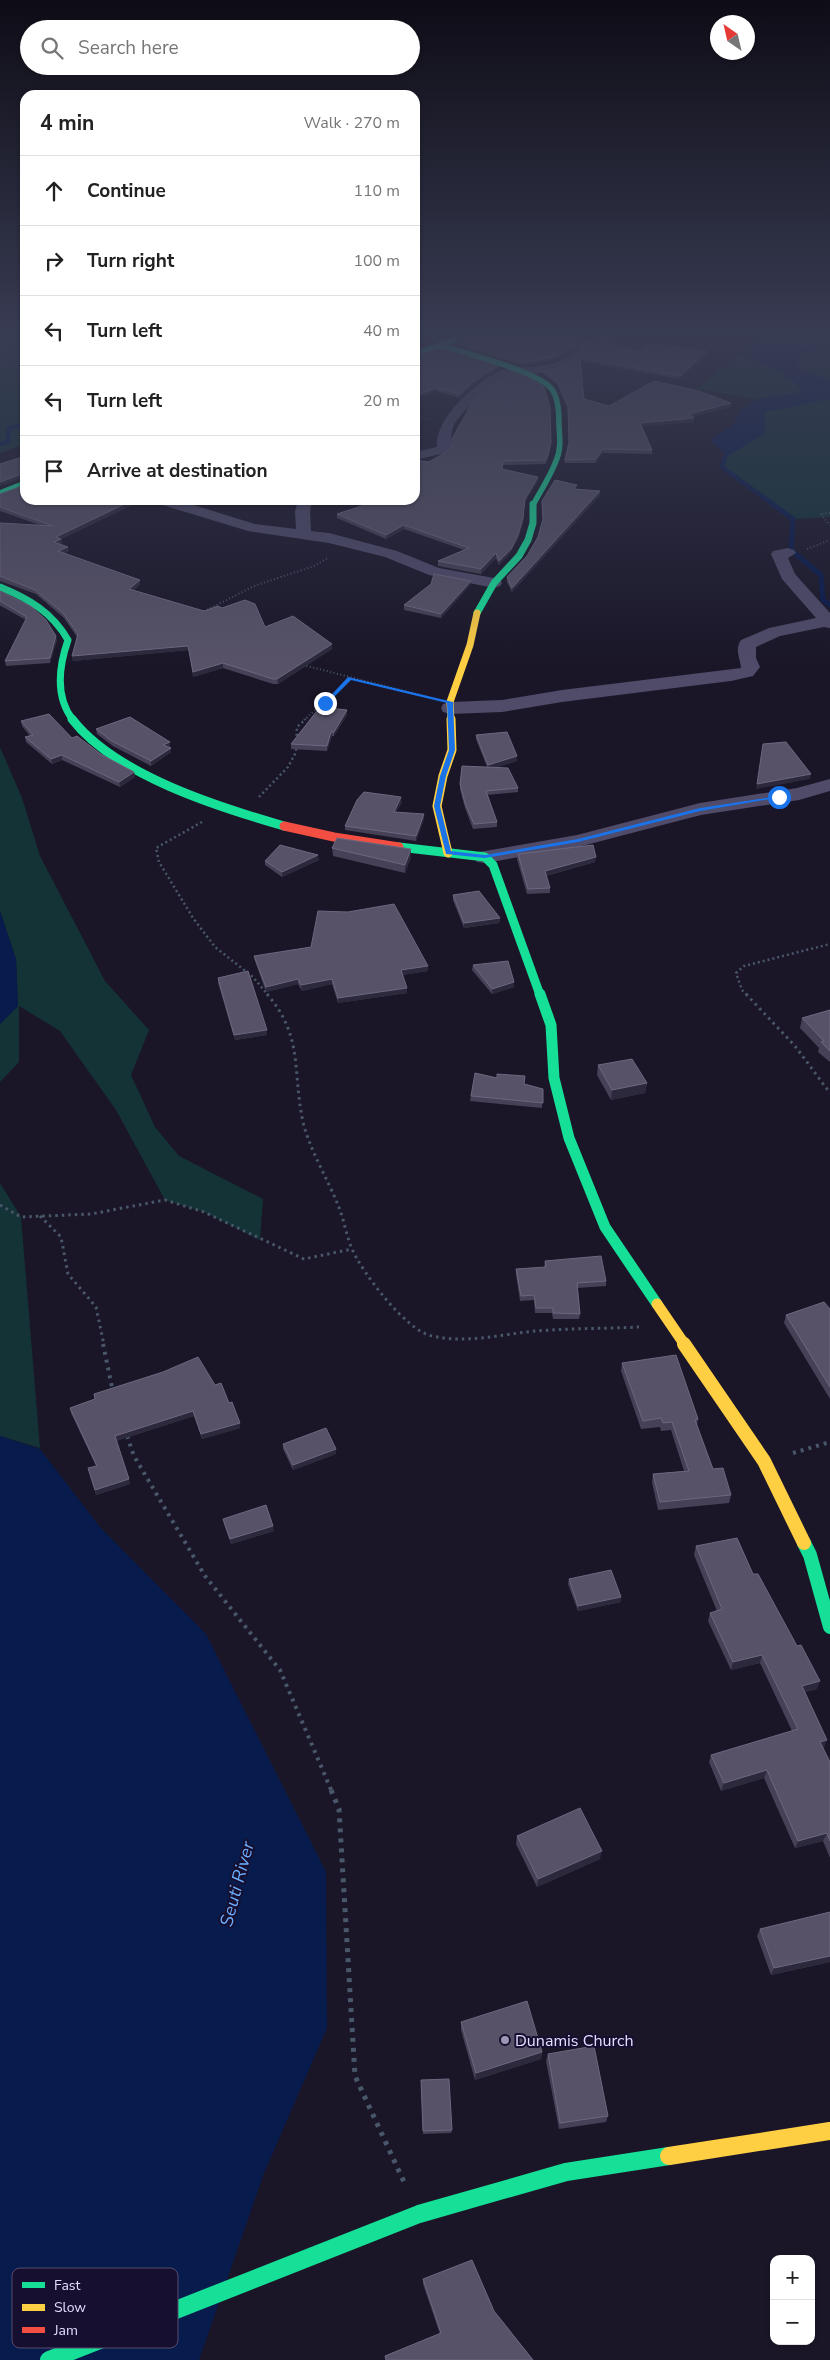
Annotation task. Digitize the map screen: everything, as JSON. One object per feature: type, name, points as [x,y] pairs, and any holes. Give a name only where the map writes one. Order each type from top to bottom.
[{"type":"street","points":[[420,455],[444,449],[443,445]]},
{"type":"street","points":[[448,853],[437,806],[443,776],[452,750],[450,705],[470,645],[477,614],[494,583],[520,556],[528,540],[533,523],[533,504],[543,490],[557,460],[560,445]]},
{"type":"street","points":[[0,493],[20,485]]},
{"type":"street","points":[[177,505],[253,528],[303,533],[391,554],[435,572],[494,583]]},
{"type":"street","points":[[302,505],[301,508],[304,521],[303,533]]},
{"type":"street","points":[[795,552],[779,554],[788,576],[828,622]]},
{"type":"street","points":[[0,586],[30,599],[63,628],[68,640],[62,657],[60,679],[62,698],[68,713],[82,734],[99,750],[170,784],[227,808],[244,814],[319,832],[448,853],[485,856],[578,840],[700,810],[799,794],[830,785]]},
{"type":"street","points":[[450,705],[502,706],[562,696],[731,676],[747,672],[751,667],[746,658],[747,644],[775,632],[828,622]]},
{"type":"street","points":[[485,856],[494,865],[551,1025],[554,1078],[569,1138],[605,1227],[764,1461],[810,1555],[830,1627]]},
{"type":"street","points":[[178,2308],[392,2223],[566,2172],[830,2131]]},
{"type":"street","points":[[49,2360],[79,2348]]},
{"type":"path","points":[[830,513],[820,514],[830,526]]},
{"type":"path","points":[[795,552],[830,540]]},
{"type":"path","points":[[194,616],[254,586],[314,566],[333,556]]},
{"type":"path","points":[[297,663],[450,705]]},
{"type":"path","points":[[244,814],[288,767],[296,752],[297,727],[350,678]]},
{"type":"path","points":[[227,808],[156,848],[159,862],[193,918],[215,947],[253,977],[281,1010],[291,1032],[296,1058],[297,1092],[304,1125],[339,1207],[352,1249],[373,1282],[400,1316],[430,1336],[471,1339],[528,1332],[670,1325]]},
{"type":"path","points":[[830,944],[744,966],[736,973],[742,990],[796,1046],[830,1093]]},
{"type":"path","points":[[0,1205],[21,1217],[91,1214],[165,1200],[204,1212],[304,1259],[352,1249]]},
{"type":"path","points":[[40,1216],[60,1237],[68,1274],[96,1307],[114,1395]]},
{"type":"path","points":[[125,1430],[134,1456],[205,1576],[280,1670],[340,1809],[355,2076],[419,2214]]},
{"type":"path","points":[[764,1461],[830,1442]]},
{"type":"green space","points":[[0,445],[20,445],[20,446],[0,453]]},
{"type":"green space","points":[[741,445],[830,445],[830,517],[793,519],[722,467],[727,453]]},
{"type":"green space","points":[[0,747],[22,798],[40,856],[105,981],[149,1030],[131,1075],[155,1127],[179,1156],[263,1199],[260,1240],[204,1212],[165,1200],[116,1110],[60,1031],[19,1006],[19,1062],[0,1082],[0,1024],[18,1006],[16,959],[0,911]]},
{"type":"green space","points":[[0,1183],[21,1217],[40,1448],[0,1436]]},
{"type":"water","points":[[716,445],[741,445],[726,454]]},
{"type":"water","points":[[0,911],[16,959],[18,1006],[0,1024]]},
{"type":"water","name":"Seuti River","points":[[0,1436],[40,1449],[100,1527],[206,1634],[326,1872],[327,2028],[264,2173],[199,2360],[0,2360]]},
{"type":"building","points":[[452,445],[550,445],[546,460],[503,461],[502,469],[538,477],[525,499],[523,518],[518,535],[511,549],[499,561],[496,553],[481,569],[438,561],[469,548],[404,525],[386,535],[337,514],[365,505],[420,505],[420,461],[429,462],[451,449]]},
{"type":"building","points":[[568,445],[650,445],[652,450],[603,449],[596,459],[565,460]]},
{"type":"building","points":[[20,458],[20,475],[0,482],[0,464]]},
{"type":"building","points":[[555,480],[577,485],[574,489],[600,491],[512,588],[507,577],[527,556],[538,537],[543,519],[542,501]]},
{"type":"building","points":[[20,487],[20,505],[123,505],[56,537],[61,539],[54,542],[68,547],[58,551],[140,580],[129,589],[204,611],[218,606],[222,608],[245,600],[255,604],[265,627],[293,616],[332,644],[277,679],[223,663],[193,672],[188,646],[72,656],[78,634],[63,613],[35,590],[0,576],[0,523],[53,526],[0,507],[0,494]]},
{"type":"building","points":[[434,574],[471,581],[441,614],[404,605],[431,584]]},
{"type":"building","points":[[0,591],[32,607],[46,620],[56,636],[50,658],[5,661],[27,617],[0,601]]},
{"type":"building","points":[[320,707],[347,710],[334,732],[331,732],[327,746],[291,744]]},
{"type":"building","points":[[49,714],[72,738],[77,736],[102,755],[134,772],[119,782],[62,755],[51,759],[25,737],[33,735],[21,721]]},
{"type":"building","points":[[130,717],[170,742],[163,745],[171,748],[151,761],[112,741],[96,729]]},
{"type":"building","points":[[507,732],[517,756],[488,765],[476,735]]},
{"type":"building","points":[[786,742],[811,774],[757,784],[763,744]]},
{"type":"building","points":[[462,766],[508,768],[518,788],[486,791],[497,822],[474,824],[465,803],[460,784]]},
{"type":"building","points":[[364,792],[401,797],[394,812],[424,814],[416,836],[345,826],[357,800]]},
{"type":"building","points":[[337,838],[411,849],[405,865],[332,848]]},
{"type":"building","points":[[280,845],[318,855],[282,872],[265,861]]},
{"type":"building","points":[[593,845],[596,857],[545,871],[550,888],[528,889],[518,854]]},
{"type":"building","points":[[479,891],[500,918],[464,923],[453,895]]},
{"type":"building","points":[[394,904],[428,966],[401,970],[407,988],[338,998],[332,979],[301,985],[298,979],[266,987],[254,956],[311,947],[318,911],[348,912]]},
{"type":"building","points":[[508,961],[514,982],[492,989],[473,965]]},
{"type":"building","points":[[248,971],[267,1030],[234,1035],[218,978]]},
{"type":"building","points":[[830,1010],[830,1051],[821,1042],[824,1041],[802,1018]]},
{"type":"building","points":[[632,1059],[647,1083],[612,1090],[598,1065]]},
{"type":"building","points":[[475,1073],[497,1078],[497,1074],[525,1076],[524,1084],[543,1089],[543,1103],[471,1096]]},
{"type":"building","points":[[601,1256],[606,1281],[577,1283],[580,1314],[553,1313],[553,1308],[536,1308],[534,1295],[521,1296],[516,1269],[546,1267],[545,1261]]},
{"type":"building","points":[[824,1302],[830,1309],[830,1387],[786,1315]]},
{"type":"building","points":[[676,1355],[698,1419],[695,1420],[713,1469],[723,1468],[731,1495],[660,1502],[653,1474],[689,1471],[672,1422],[663,1423],[661,1418],[643,1421],[622,1363]]},
{"type":"building","points":[[198,1357],[215,1385],[221,1383],[229,1403],[232,1402],[240,1423],[201,1434],[193,1411],[115,1436],[129,1479],[95,1490],[88,1468],[97,1466],[70,1408],[95,1399],[94,1394],[163,1372]]},
{"type":"building","points":[[326,1428],[336,1449],[293,1465],[283,1444]]},
{"type":"building","points":[[266,1505],[273,1526],[230,1539],[223,1519]]},
{"type":"building","points":[[737,1538],[753,1574],[758,1574],[797,1646],[801,1645],[820,1681],[802,1686],[827,1740],[820,1742],[830,1762],[830,1841],[827,1833],[798,1841],[767,1770],[724,1783],[711,1755],[798,1729],[762,1655],[733,1662],[710,1613],[722,1609],[696,1546]]},
{"type":"building","points":[[611,1570],[621,1597],[578,1606],[569,1579]]},
{"type":"building","points":[[580,1808],[602,1851],[538,1879],[517,1836]]},
{"type":"building","points":[[830,1912],[830,1956],[774,1968],[760,1929]]},
{"type":"building","points":[[527,2001],[542,2052],[476,2073],[461,2022]]},
{"type":"building","points":[[594,2046],[608,2116],[560,2123],[548,2054]]},
{"type":"building","points":[[449,2079],[452,2130],[423,2131],[421,2080]]},
{"type":"building","points":[[472,2260],[494,2311],[533,2360],[386,2360],[385,2356],[441,2333],[423,2279]]},
{"type":"waterway","points":[[741,445],[726,454],[722,467],[774,505]]},
{"type":"waterway","points":[[772,504],[793,519],[791,550],[821,575],[823,600],[830,605]]},
{"type":"traffic: fast","points":[[477,613],[494,583],[519,556],[528,540],[533,523],[533,504],[543,490],[557,460],[560,445]]},
{"type":"traffic: fast","points":[[0,493],[20,485]]},
{"type":"traffic: fast","points":[[0,587],[31,601],[48,613],[56,621],[68,640],[61,668],[60,686],[68,714],[83,733],[105,751],[166,784],[231,810],[284,826]]},
{"type":"traffic: fast","points":[[399,847],[485,857],[493,865],[551,1025],[554,1078],[569,1138],[605,1227],[657,1304]]},
{"type":"traffic: fast","points":[[804,1543],[810,1555],[830,1627]]},
{"type":"traffic: fast","points":[[178,2309],[419,2214],[566,2172],[669,2156]]},
{"type":"traffic: fast","points":[[49,2360],[79,2348]]},
{"type":"traffic: slow","points":[[448,853],[437,806],[443,776],[452,750],[450,702],[470,645],[477,613]]},
{"type":"traffic: slow","points":[[657,1304],[764,1461],[804,1543]]},
{"type":"traffic: slow","points":[[669,2156],[830,2131]]},
{"type":"traffic: jam","points":[[284,826],[334,837],[399,847]]},
{"type":"place","name":"Dunamis Church","points":[[505,2040]]},
{"type":"route","points":[[325,703],[350,678],[450,702],[452,750],[443,776],[437,806],[448,853],[485,856],[578,840],[700,810],[779,797]]}]
